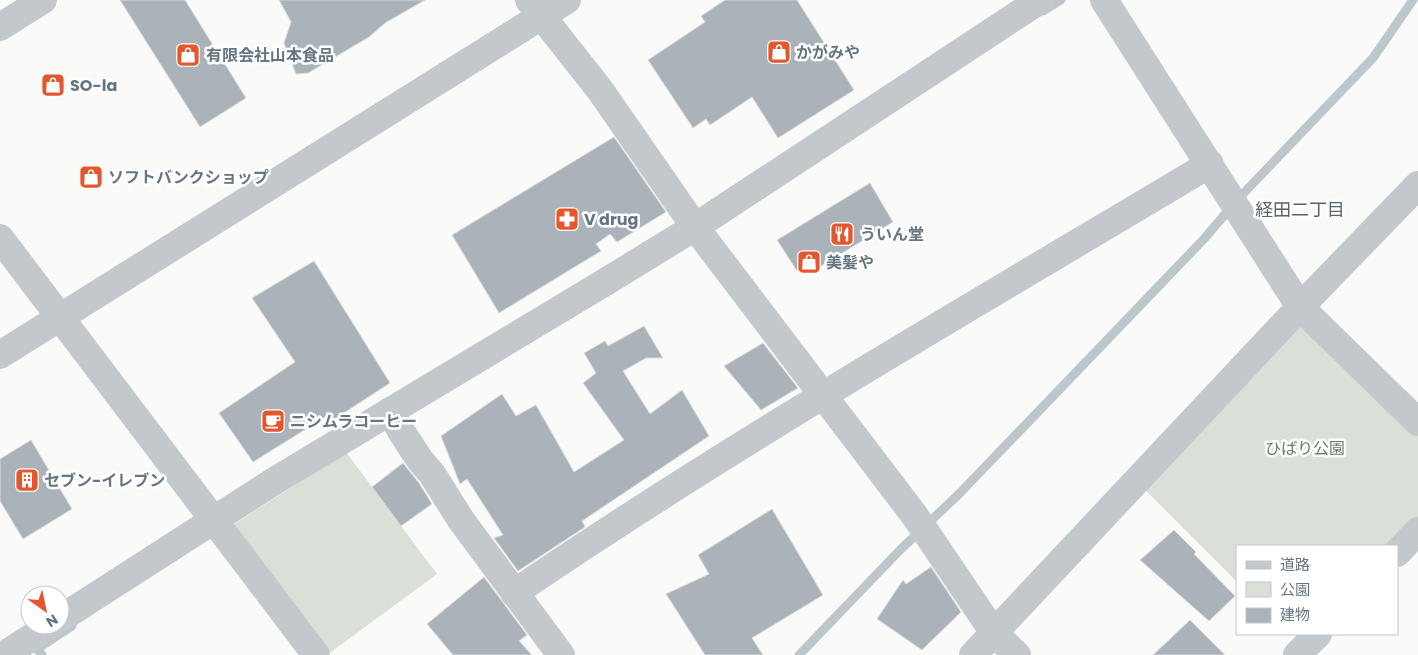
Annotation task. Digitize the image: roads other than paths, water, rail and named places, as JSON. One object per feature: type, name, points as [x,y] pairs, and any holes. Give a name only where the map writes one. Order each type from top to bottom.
[{"type":"street","points":[[0,27],[43,0]]},
{"type":"street","points":[[0,355],[535,8],[566,0]]},
{"type":"street","points":[[70,613],[214,519],[695,227],[1040,0]]},
{"type":"street","points":[[1104,0],[1300,307],[1418,422]]},
{"type":"street","points":[[535,8],[600,90],[695,227],[915,516],[994,633],[1017,655]]},
{"type":"street","points":[[514,593],[674,488],[1210,164]]},
{"type":"street","points":[[973,655],[1300,307],[1418,185]]},
{"type":"street","points":[[0,238],[316,655]]},
{"type":"street","points":[[390,411],[399,428],[420,460],[432,474],[460,520],[561,655]]},
{"type":"street","points":[[1398,552],[1418,531]]},
{"type":"street","points":[[16,652],[37,635]]},
{"type":"street","points":[[1297,655],[1317,635]]},
{"type":"waterway","points":[[1043,11],[1061,0]]},
{"type":"waterway","points":[[799,655],[900,550],[959,494],[1203,240],[1239,198],[1373,58],[1413,0]]},
{"type":"waterway","points":[[42,655],[37,649],[72,626]]},
{"type":"place","name":"かがみや","points":[[779,52]]},
{"type":"place","name":"有限会社山本食品","points":[[188,55]]},
{"type":"place","name":"SO-la","points":[[53,85]]},
{"type":"place","name":"ソフトバンクショップ","points":[[91,177]]},
{"type":"place","name":"V drug","points":[[567,219]]},
{"type":"place","name":"ういん堂","points":[[842,234]]},
{"type":"place","name":"美髪や","points":[[809,262]]},
{"type":"place","name":"ニシムラコーヒー","points":[[273,421]]},
{"type":"place","name":"セブン-イレブン","points":[[27,480]]},
{"type":"district","name":"経田二丁目","points":[[1300,210]]},
{"type":"park label","name":"ひばり公園","points":[[1305,448]]}]
